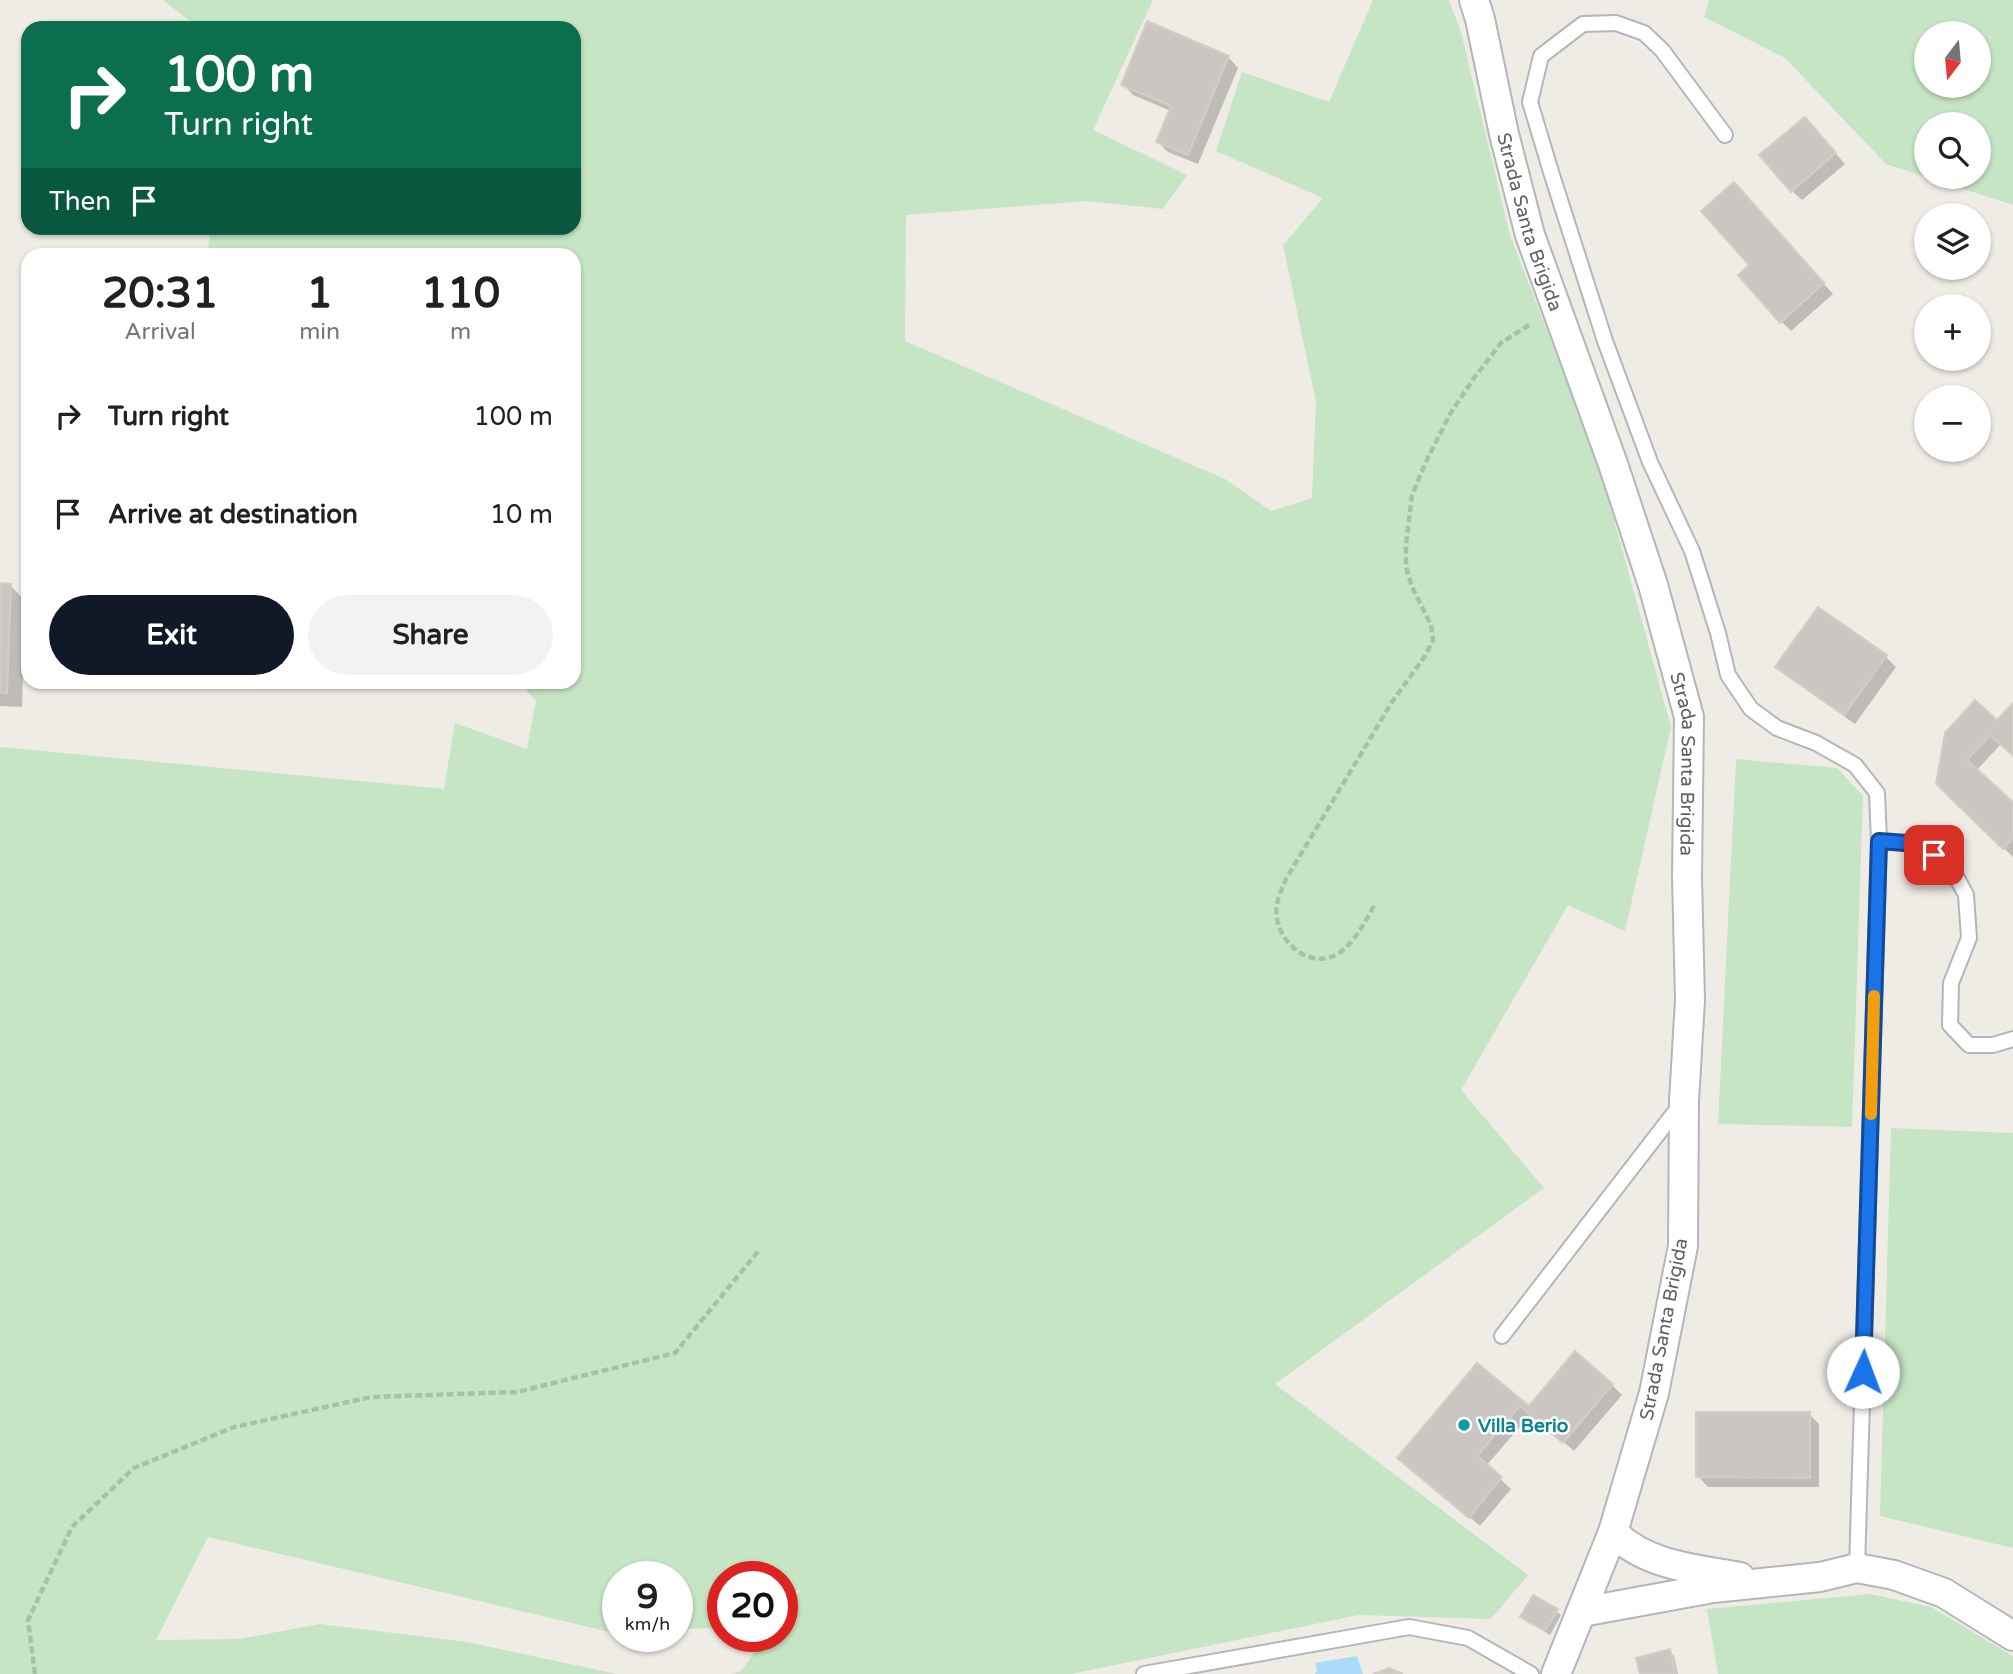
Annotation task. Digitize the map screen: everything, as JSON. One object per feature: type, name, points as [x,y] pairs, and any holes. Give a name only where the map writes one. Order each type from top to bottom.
[{"type":"street","name":"Strada Santa Brigida","points":[[1477,9],[1504,134],[1530,235],[1614,464],[1653,585],[1689,717],[1687,877],[1690,1000],[1684,1101],[1683,1245],[1654,1393],[1613,1532],[1556,1674]]},
{"type":"street","points":[[1613,1532],[1627,1546],[1647,1556],[1684,1567],[1772,1583]]},
{"type":"street","points":[[1582,1612],[1713,1588],[1820,1577],[1857,1568],[1894,1575],[1944,1593],[2013,1636]]},
{"type":"lane","points":[[1725,135],[1662,50],[1644,33],[1616,23],[1583,24],[1541,56],[1531,102],[1551,172],[1605,341],[1650,462],[1692,551],[1718,633],[1728,675],[1751,709],[1777,728],[1816,743],[1855,765],[1877,793],[1879,841],[1857,1568]]},
{"type":"lane","points":[[1879,841],[1919,844],[1950,865],[1966,895],[1969,938],[1951,983],[1950,1025],[1969,1045],[1993,1045],[2013,1039]]},
{"type":"lane","points":[[1502,1336],[1684,1101]]},
{"type":"lane","points":[[1144,1674],[1409,1627],[1468,1638],[1531,1674]]},
{"type":"path","points":[[1374,906],[1360,931],[1341,951],[1322,958],[1303,956],[1291,946],[1281,933],[1276,906],[1286,879],[1392,702],[1425,656],[1433,640],[1431,625],[1412,587],[1406,568],[1412,495],[1425,464],[1450,414],[1501,343],[1556,306]]},
{"type":"path","points":[[35,1674],[28,1620],[66,1539],[72,1527],[134,1468],[234,1427],[371,1397],[517,1392],[675,1353],[760,1250]]},
{"type":"green space","points":[[163,0],[1153,0],[1093,130],[1187,175],[1163,209],[1087,201],[906,215],[905,341],[1225,479],[1271,511],[1312,498],[1316,402],[1283,245],[1323,198],[1216,151],[1242,72],[1329,102],[1373,0],[1449,0],[1461,32],[1510,235],[1599,465],[1671,727],[1625,931],[1568,905],[1461,1090],[1544,1188],[1275,1384],[1528,1575],[1491,1619],[1359,1615],[1071,1674],[730,1674],[741,1671],[755,1652],[798,1652],[798,1593],[801,1589],[798,1590],[798,1561],[707,1561],[707,1628],[693,1629],[693,1561],[602,1561],[602,1630],[208,1537],[156,1640],[239,1639],[320,1624],[467,1642],[617,1674],[0,1674],[0,747],[444,789],[455,723],[527,749],[536,701],[525,689],[581,689],[581,248],[208,248],[210,235],[581,235],[581,21],[189,21]]},
{"type":"green space","points":[[1709,0],[2013,0],[2013,205],[1963,189],[1991,189],[1991,112],[1914,112],[1914,173],[1886,164],[1785,58],[1704,17]]},
{"type":"green space","points":[[1736,759],[1837,768],[1863,796],[1852,1127],[1718,1124]]},
{"type":"green space","points":[[1891,1128],[2013,1133],[2013,1548],[1880,1516]]},
{"type":"green space","points":[[1870,1594],[1931,1607],[2013,1656],[2013,1674],[1718,1674],[1707,1609]]},
{"type":"water","points":[[1357,1656],[1363,1674],[1315,1674],[1315,1663]]},
{"type":"building","points":[[1147,21],[1229,56],[1188,155],[1156,142],[1171,106],[1121,85]]},
{"type":"building","points":[[1805,117],[1836,153],[1791,192],[1759,155]]},
{"type":"building","points":[[1734,182],[1824,283],[1780,323],[1738,275],[1749,265],[1701,211]]},
{"type":"building","points":[[0,583],[11,584],[7,693],[0,692]]},
{"type":"building","points":[[1818,607],[1887,655],[1844,715],[1775,667]]},
{"type":"building","points":[[1975,700],[1997,720],[2013,703],[2013,756],[1990,735],[1967,760],[2013,802],[2013,838],[2003,849],[1936,784],[1945,733]]},
{"type":"building","name":"Villa Berio","points":[[1575,1351],[1613,1384],[1563,1443],[1520,1406],[1477,1456],[1502,1477],[1469,1518],[1397,1458],[1477,1363],[1529,1406]]},
{"type":"building","points":[[1696,1412],[1810,1412],[1810,1478],[1696,1477]]},
{"type":"building","points":[[1533,1595],[1558,1609],[1545,1631],[1520,1617]]},
{"type":"building","points":[[1670,1649],[1676,1674],[1640,1674],[1636,1658]]},
{"type":"building","points":[[1389,1668],[1403,1674],[1373,1674]]},
{"type":"slow traffic","points":[[1871,1114],[1874,996]]},
{"type":"place","name":"Villa Berio","points":[[1464,1425]]},
{"type":"route","points":[[1863,1372],[1879,841],[1919,844],[1934,855]]}]
